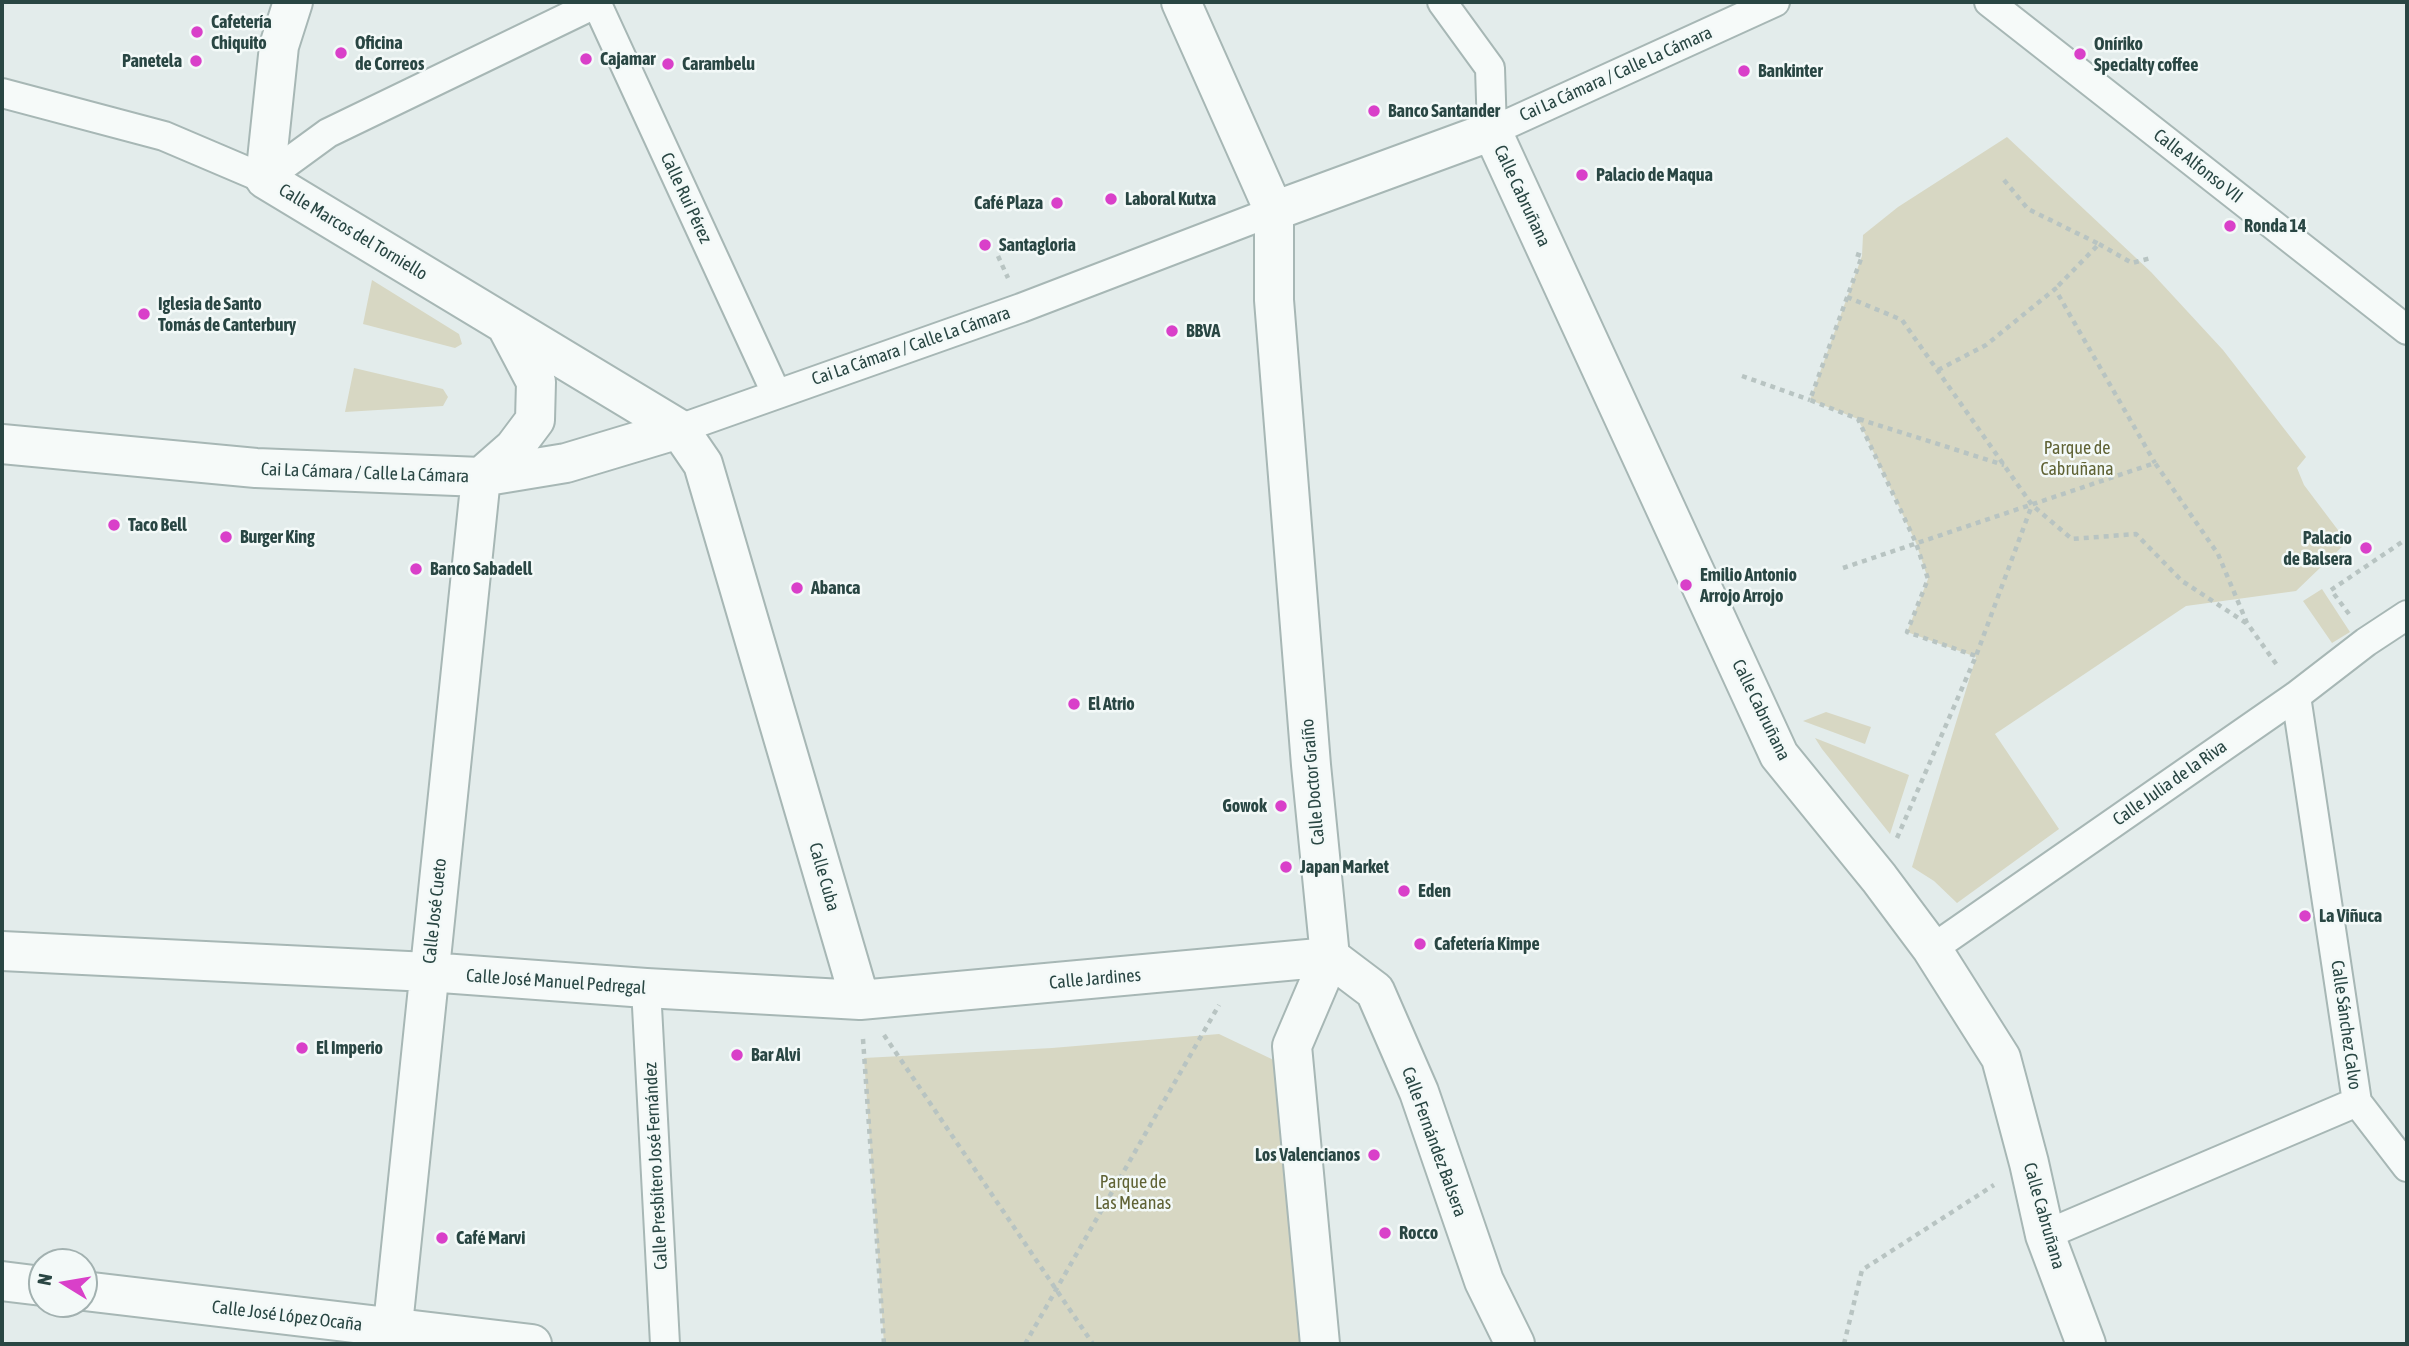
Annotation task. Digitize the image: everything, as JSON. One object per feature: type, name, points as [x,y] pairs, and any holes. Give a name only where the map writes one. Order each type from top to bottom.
[{"type":"street","points":[[265,179],[279,46],[293,2]]},
{"type":"street","points":[[265,179],[328,133],[597,2]]},
{"type":"street","name":"Calle Rui Pérez","points":[[597,2],[776,394]]},
{"type":"street","points":[[1181,2],[1274,211]]},
{"type":"street","points":[[1442,2],[1490,68],[1492,131]]},
{"type":"street","name":"Cai La Cámara / Calle La Cámara","points":[[2,444],[256,468],[481,477],[566,463],[679,429],[1021,308],[1492,131],[1775,2]]},
{"type":"street","name":"Calle Alfonso VII","points":[[1989,2],[2407,330]]},
{"type":"street","name":"Calle Marcos del Torniello","points":[[2,93],[164,136],[265,179],[679,429]]},
{"type":"street","name":"Calle Cabruñana","points":[[1492,131],[1780,755],[1932,949],[2001,1058],[2045,1235],[2086,1344]]},
{"type":"street","name":"Calle Doctor Graíño","points":[[1274,211],[1275,300],[1311,765],[1330,957],[1292,1046],[1320,1344]]},
{"type":"street","points":[[481,477],[514,449],[535,420],[536,383],[506,325]]},
{"type":"street","name":"Calle Cuba","points":[[679,429],[703,464],[860,1000]]},
{"type":"street","name":"Calle José Cueto","points":[[392,1336],[481,477]]},
{"type":"street","name":"Calle Julia de la Riva","points":[[1932,949],[2296,696],[2366,642],[2407,615]]},
{"type":"street","name":"Calle Sánchez Calvo","points":[[2045,1235],[2357,1102],[2296,696]]},
{"type":"street","name":"Calle José Manuel Pedregal","points":[[2,951],[428,972],[860,1000]]},
{"type":"street","name":"Calle Jardines","points":[[860,1000],[1330,957]]},
{"type":"street","name":"Calle Fernández Balsera","points":[[1330,957],[1375,991],[1419,1092],[1483,1281],[1514,1344]]},
{"type":"street","name":"Calle Presbítero José Fernández","points":[[646,988],[665,1344]]},
{"type":"street","points":[[2357,1102],[2407,1167]]},
{"type":"street","points":[[2,1281],[28,1284]]},
{"type":"street","name":"Calle José López Ocaña","points":[[98,1293],[392,1336],[532,1344]]},
{"type":"path","points":[[2004,180],[2028,209],[2132,263],[2151,258]]},
{"type":"path","points":[[1938,370],[1986,345],[2055,289],[2099,244]]},
{"type":"path","points":[[1810,400],[1863,256],[1856,254]]},
{"type":"path","points":[[2055,289],[2155,463],[2218,554],[2246,623],[2269,653]]},
{"type":"path","points":[[1847,298],[1902,320],[2032,505],[2072,539],[2136,534],[2182,581],[2246,623]]},
{"type":"path","points":[[1742,376],[1858,419],[2005,466]]},
{"type":"path","points":[[1858,419],[1916,543],[1928,579],[1906,632],[1976,656]]},
{"type":"path","points":[[1843,568],[2155,463]]},
{"type":"path","points":[[1879,878],[1976,656],[2032,505]]},
{"type":"path","points":[[2366,642],[2331,590],[2405,540]]},
{"type":"path","points":[[1025,1344],[1242,965]]},
{"type":"path","points":[[860,1000],[1093,1344]]},
{"type":"path","points":[[860,1000],[884,1344]]},
{"type":"path","points":[[1844,1344],[1862,1270],[2029,1163]]},
{"type":"green space","name":"Parque de Cabruñana","points":[[2007,137],[2151,272],[2223,350],[2306,457],[2297,468],[2304,485],[2347,542],[2296,591],[2186,606],[1995,734],[2059,829],[1957,903],[1934,881],[1912,867],[1976,657],[1907,632],[1928,579],[1916,543],[1858,419],[1810,400],[1862,256],[1863,235],[1898,207]]},
{"type":"green space","points":[[372,280],[459,334],[462,344],[455,348],[363,324]]},
{"type":"green space","points":[[354,368],[443,389],[448,397],[443,406],[345,412]]},
{"type":"green space","points":[[2322,589],[2350,632],[2332,643],[2303,601]]},
{"type":"green space","points":[[1826,712],[1871,727],[1865,744],[1803,721]]},
{"type":"green space","points":[[1815,738],[1909,775],[1890,834],[1822,749]]},
{"type":"green space","name":"Parque de Las Meanas","points":[[1219,1034],[1280,1063],[1300,1344],[884,1344],[864,1058],[1052,1048]]},
{"type":"place","name":"Cafetería Chiquito","points":[[197,32]]},
{"type":"place","name":"Oficina de Correos","points":[[341,53]]},
{"type":"place","name":"Oníriko Specialty coffee","points":[[2080,54]]},
{"type":"place","name":"Cajamar","points":[[586,59]]},
{"type":"place","name":"Panetela","points":[[196,61]]},
{"type":"place","name":"Carambelu","points":[[668,64]]},
{"type":"place","name":"Bankinter","points":[[1744,71]]},
{"type":"place","name":"Banco Santander","points":[[1374,111]]},
{"type":"place","name":"Palacio de Maqua","points":[[1582,175]]},
{"type":"place","name":"Laboral Kutxa","points":[[1111,199]]},
{"type":"place","name":"Café Plaza","points":[[1057,203]]},
{"type":"place","name":"Ronda 14","points":[[2230,226]]},
{"type":"place","name":"Santagloria","points":[[985,245]]},
{"type":"place","name":"Iglesia de Santo Tomás de Canterbury","points":[[144,314]]},
{"type":"place","name":"BBVA","points":[[1172,331]]},
{"type":"place","name":"Taco Bell","points":[[114,525]]},
{"type":"place","name":"Burger King","points":[[226,537]]},
{"type":"place","name":"Palacio de Balsera","points":[[2366,548]]},
{"type":"place","name":"Banco Sabadell","points":[[416,569]]},
{"type":"place","name":"Emilio Antonio Arrojo Arrojo","points":[[1686,585]]},
{"type":"place","name":"Abanca","points":[[797,588]]},
{"type":"place","name":"El Atrio","points":[[1074,704]]},
{"type":"place","name":"Gowok","points":[[1281,806]]},
{"type":"place","name":"Japan Market","points":[[1286,867]]},
{"type":"place","name":"Eden","points":[[1404,891]]},
{"type":"place","name":"La Viñuca","points":[[2305,916]]},
{"type":"place","name":"Cafetería Kimpe","points":[[1420,944]]},
{"type":"place","name":"El Imperio","points":[[302,1048]]},
{"type":"place","name":"Bar Alvi","points":[[737,1055]]},
{"type":"place","name":"Los Valencianos","points":[[1374,1155]]},
{"type":"place","name":"Rocco","points":[[1385,1233]]},
{"type":"place","name":"Café Marvi","points":[[442,1238]]}]
